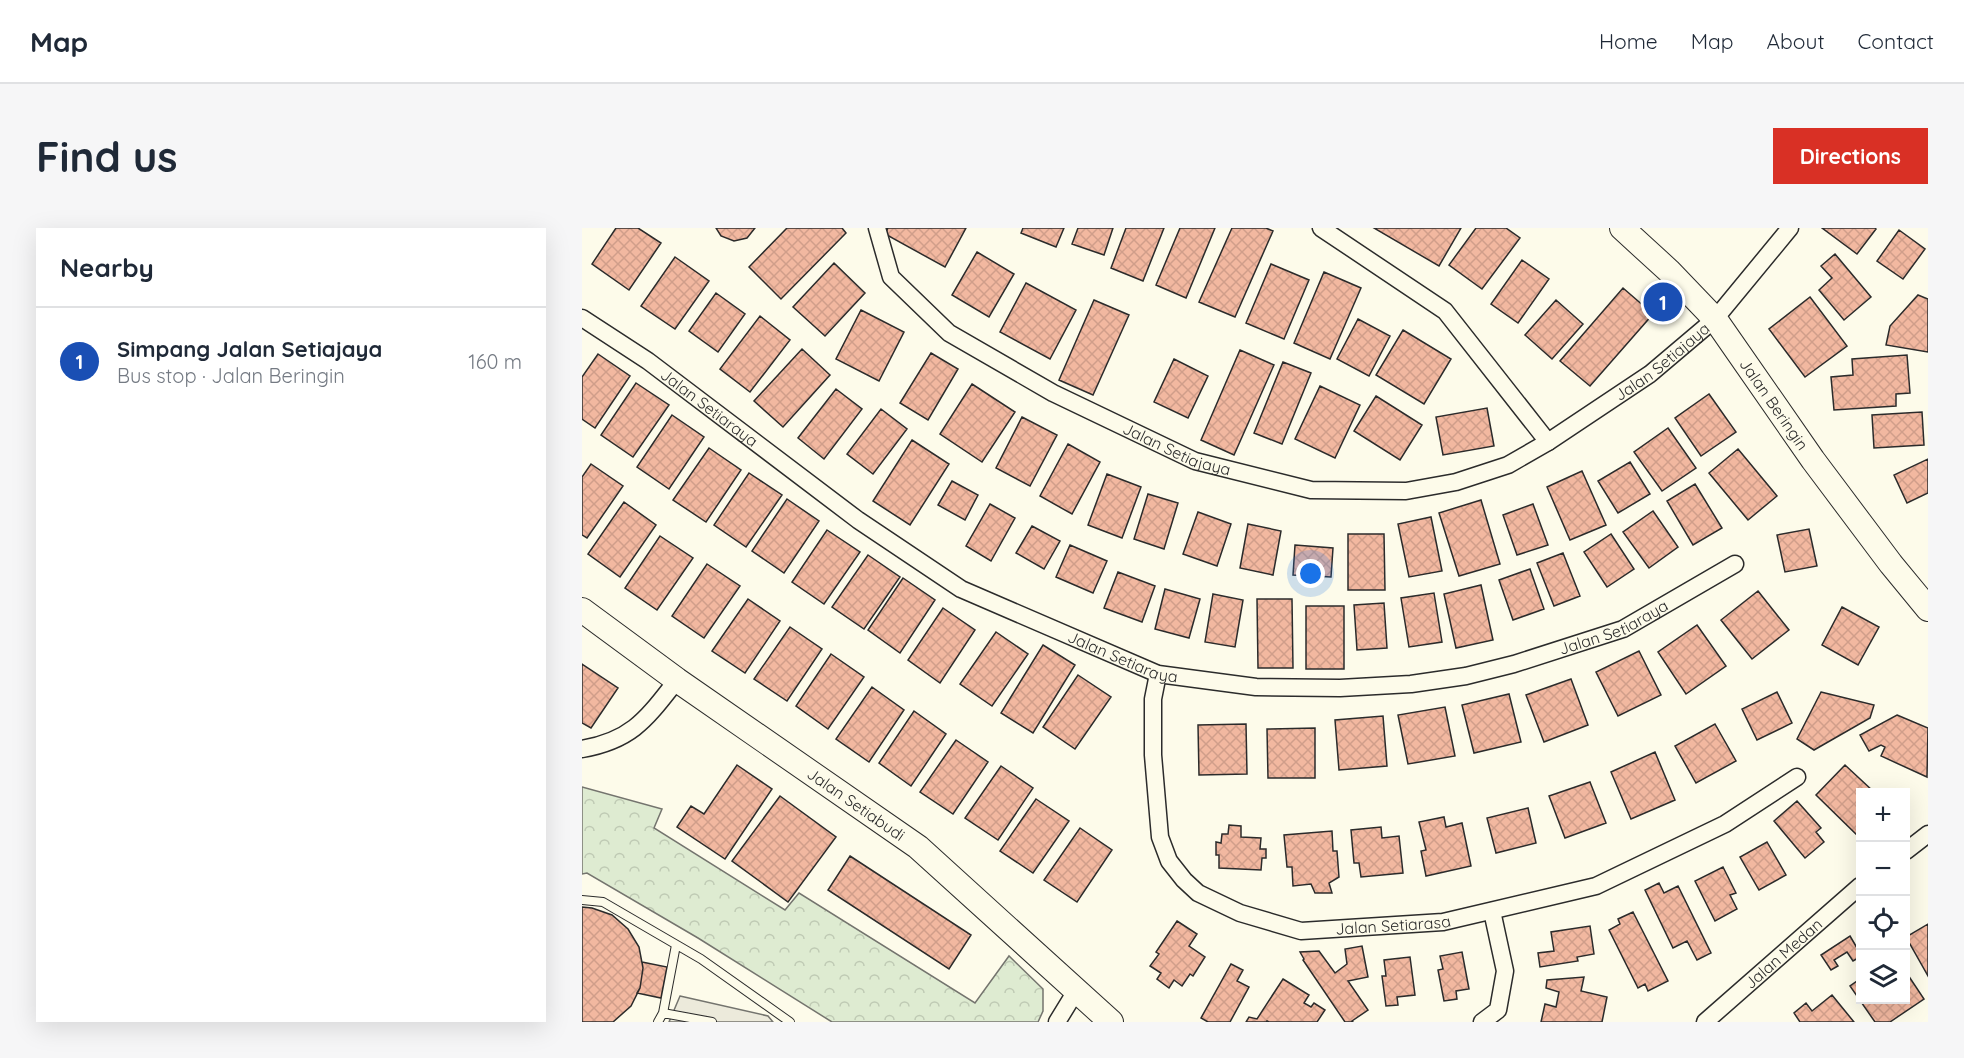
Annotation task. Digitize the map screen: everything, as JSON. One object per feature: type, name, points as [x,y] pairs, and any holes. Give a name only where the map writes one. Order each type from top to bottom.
[{"type":"street","name":"Jalan Setiajaya","points":[[877,228],[891,277],[949,333],[1053,393],[1195,461],[1311,490],[1406,491],[1456,482],[1508,465],[1548,442],[1650,374],[1715,319],[1790,228]]},
{"type":"street","points":[[1322,228],[1445,311],[1548,442]]},
{"type":"street","name":"Jalan Beringin","points":[[1622,228],[1669,271],[1715,319],[1813,460],[1891,564],[1923,601]]},
{"type":"street","name":"Jalan Setiaraya","points":[[582,318],[648,361],[858,520],[961,589],[1158,674],[1256,687],[1340,688],[1411,684],[1466,676],[1514,664],[1623,629],[1735,564]]},
{"type":"street","name":"Jalan Setiabudi","points":[[582,610],[676,680],[918,846],[1111,1022]]},
{"type":"street","name":"Jalan Setiarasa","points":[[1158,674],[1153,699],[1153,755],[1160,837],[1169,861],[1184,880],[1198,892],[1240,913],[1301,931],[1443,922],[1596,885],[1725,824],[1797,777]]},
{"type":"street","points":[[582,749],[611,743],[628,734],[653,710],[676,680]]},
{"type":"street","points":[[1910,847],[1928,834]]},
{"type":"street","name":"Jalan Medan","points":[[1706,1022],[1856,890]]},
{"type":"street","points":[[1482,1022],[1498,1010],[1505,971],[1492,911]]},
{"type":"street","points":[[1058,1022],[1076,991]]},
{"type":"lane","points":[[582,900],[603,902],[701,959],[790,1022]]},
{"type":"lane","points":[[658,1022],[663,1012],[676,945]]},
{"type":"lane","points":[[663,1012],[712,1022]]},
{"type":"green space","points":[[582,787],[662,809],[654,828],[785,910],[799,893],[975,1003],[1009,956],[1043,989],[1043,1011],[1038,1022],[832,1022],[698,938],[587,873],[582,874]]},
{"type":"shaded area","points":[[680,996],[768,1016],[773,1022],[669,1022]]},
{"type":"building","points":[[616,228],[638,228],[661,243],[629,290],[592,264]]},
{"type":"building","points":[[716,228],[755,228],[747,238],[734,241],[721,236]]},
{"type":"building","points":[[787,228],[842,228],[846,233],[781,299],[749,267]]},
{"type":"building","points":[[888,228],[966,228],[945,267],[885,234]]},
{"type":"building","points":[[1023,228],[1064,228],[1056,247],[1021,233]]},
{"type":"building","points":[[1078,228],[1113,228],[1104,255],[1072,244]]},
{"type":"building","points":[[1126,228],[1164,228],[1143,281],[1111,268]]},
{"type":"building","points":[[1180,228],[1215,228],[1186,298],[1156,285]]},
{"type":"building","points":[[1232,228],[1266,228],[1273,231],[1235,317],[1199,302]]},
{"type":"building","points":[[1374,228],[1461,228],[1439,266]]},
{"type":"building","points":[[1476,228],[1506,228],[1520,238],[1482,289],[1449,265]]},
{"type":"building","points":[[1822,228],[1875,228],[1876,229],[1857,254]]},
{"type":"building","points":[[1899,230],[1925,249],[1903,279],[1877,261]]},
{"type":"building","points":[[977,252],[1014,274],[989,317],[952,295]]},
{"type":"building","points":[[1835,254],[1871,297],[1844,320],[1819,290],[1832,278],[1821,266]]},
{"type":"building","points":[[675,257],[709,281],[675,329],[641,306]]},
{"type":"building","points":[[1522,260],[1549,279],[1518,323],[1491,304]]},
{"type":"building","points":[[834,263],[865,293],[825,336],[793,307]]},
{"type":"building","points":[[1271,264],[1309,280],[1284,339],[1246,323]]},
{"type":"building","points":[[1324,272],[1361,288],[1330,359],[1294,343]]},
{"type":"building","points":[[1026,283],[1076,310],[1050,359],[1000,332]]},
{"type":"building","points":[[1623,288],[1653,314],[1590,386],[1560,361]]},
{"type":"building","points":[[716,293],[745,314],[718,352],[689,331]]},
{"type":"building","points":[[1918,295],[1928,299],[1928,352],[1886,345],[1890,326]]},
{"type":"building","points":[[1810,297],[1847,346],[1805,377],[1769,329]]},
{"type":"building","points":[[1094,300],[1129,315],[1093,395],[1059,380]]},
{"type":"building","points":[[1556,300],[1583,324],[1552,359],[1525,335]]},
{"type":"building","points":[[861,310],[904,332],[879,381],[836,359]]},
{"type":"building","points":[[760,316],[790,340],[750,392],[720,369]]},
{"type":"building","points":[[1358,319],[1390,336],[1369,376],[1337,359]]},
{"type":"building","points":[[1403,330],[1451,359],[1424,404],[1376,375]]},
{"type":"building","points":[[802,349],[830,375],[783,427],[754,401]]},
{"type":"building","points":[[1240,350],[1274,365],[1234,455],[1201,440]]},
{"type":"building","points":[[931,353],[958,369],[928,420],[900,403]]},
{"type":"building","points":[[598,354],[630,376],[595,428],[582,419],[582,377]]},
{"type":"building","points":[[1907,355],[1910,393],[1896,394],[1896,406],[1834,410],[1831,377],[1853,375],[1852,359]]},
{"type":"building","points":[[1174,359],[1208,376],[1188,418],[1154,402]]},
{"type":"building","points":[[1283,362],[1311,373],[1282,444],[1254,433]]},
{"type":"building","points":[[636,383],[669,405],[633,457],[601,435]]},
{"type":"building","points":[[972,384],[1015,412],[982,462],[940,434]]},
{"type":"building","points":[[1320,386],[1360,405],[1335,458],[1295,439]]},
{"type":"building","points":[[836,389],[862,409],[824,459],[798,438]]},
{"type":"building","points":[[1709,394],[1736,432],[1701,456],[1675,418]]},
{"type":"building","points":[[1376,396],[1422,425],[1400,460],[1354,431]]},
{"type":"building","points":[[1487,408],[1494,446],[1443,455],[1436,417]]},
{"type":"building","points":[[881,409],[907,429],[873,474],[847,454]]},
{"type":"building","points":[[1922,412],[1924,445],[1874,448],[1872,415]]},
{"type":"building","points":[[672,415],[704,437],[669,489],[637,467]]},
{"type":"building","points":[[1022,417],[1057,435],[1030,486],[996,468]]},
{"type":"building","points":[[1668,428],[1696,468],[1662,491],[1634,452]]},
{"type":"building","points":[[912,440],[949,464],[910,525],[873,501]]},
{"type":"building","points":[[1068,444],[1100,462],[1072,514],[1040,496]]},
{"type":"building","points":[[709,448],[741,470],[706,522],[673,500]]},
{"type":"building","points":[[1738,449],[1777,496],[1748,520],[1709,473]]},
{"type":"building","points":[[1928,459],[1928,493],[1907,503],[1894,475]]},
{"type":"building","points":[[1630,462],[1650,494],[1618,513],[1598,481]]},
{"type":"building","points":[[591,464],[623,486],[587,538],[582,535],[582,477]]},
{"type":"building","points":[[1582,471],[1606,525],[1570,540],[1547,487]]},
{"type":"building","points":[[749,473],[782,495],[746,547],[714,525]]},
{"type":"building","points":[[1107,474],[1141,487],[1122,538],[1088,525]]},
{"type":"building","points":[[952,481],[978,495],[965,520],[938,505]]},
{"type":"building","points":[[1695,484],[1722,528],[1693,545],[1667,501]]},
{"type":"building","points":[[1148,494],[1178,503],[1164,549],[1134,539]]},
{"type":"building","points":[[787,499],[819,521],[784,573],[752,551]]},
{"type":"building","points":[[1481,500],[1500,564],[1459,576],[1439,513]]},
{"type":"building","points":[[624,502],[656,525],[620,577],[588,554]]},
{"type":"building","points":[[990,504],[1015,518],[991,561],[966,546]]},
{"type":"building","points":[[1533,504],[1548,545],[1517,555],[1503,515]]},
{"type":"building","points":[[1653,511],[1678,547],[1649,568],[1623,532]]},
{"type":"building","points":[[1198,512],[1231,524],[1217,566],[1183,554]]},
{"type":"building","points":[[1431,517],[1442,571],[1409,577],[1398,524]]},
{"type":"building","points":[[1248,524],[1281,531],[1273,575],[1240,568]]},
{"type":"building","points":[[1032,526],[1060,541],[1044,569],[1016,553]]},
{"type":"building","points":[[1809,529],[1817,566],[1785,572],[1777,535]]},
{"type":"building","points":[[827,530],[860,552],[824,604],[792,582]]},
{"type":"building","points":[[1348,534],[1384,534],[1385,590],[1348,590]]},
{"type":"building","points":[[1611,534],[1634,569],[1607,587],[1584,552]]},
{"type":"building","points":[[660,536],[693,558],[657,610],[625,588]]},
{"type":"building","points":[[1070,545],[1107,561],[1093,593],[1056,577]]},
{"type":"building","points":[[1295,545],[1333,548],[1331,577],[1293,575]]},
{"type":"building","points":[[1563,553],[1580,596],[1554,606],[1537,563]]},
{"type":"building","points":[[868,555],[900,577],[864,629],[832,607]]},
{"type":"building","points":[[707,564],[740,586],[704,638],[672,616]]},
{"type":"building","points":[[1530,569],[1544,609],[1513,620],[1499,580]]},
{"type":"building","points":[[1118,572],[1155,586],[1142,622],[1104,608]]},
{"type":"building","points":[[903,578],[935,600],[900,653],[868,630]]},
{"type":"building","points":[[1481,585],[1493,640],[1456,648],[1444,594]]},
{"type":"building","points":[[1165,589],[1200,599],[1189,638],[1155,629]]},
{"type":"building","points":[[1758,591],[1789,630],[1752,659],[1721,620]]},
{"type":"building","points":[[1434,593],[1442,642],[1409,647],[1401,598]]},
{"type":"building","points":[[1213,594],[1243,600],[1235,647],[1205,642]]},
{"type":"building","points":[[748,599],[780,621],[745,673],[712,651]]},
{"type":"building","points":[[1257,599],[1292,599],[1293,668],[1258,668]]},
{"type":"building","points":[[1384,603],[1387,648],[1357,650],[1354,605]]},
{"type":"building","points":[[1306,606],[1344,606],[1344,669],[1306,669]]},
{"type":"building","points":[[1842,607],[1879,627],[1858,665],[1822,645]]},
{"type":"building","points":[[943,608],[975,630],[940,683],[908,660]]},
{"type":"building","points":[[1697,625],[1726,666],[1686,694],[1658,652]]},
{"type":"building","points":[[790,627],[822,649],[787,701],[754,679]]},
{"type":"building","points":[[996,632],[1028,654],[992,706],[960,684]]},
{"type":"building","points":[[1043,645],[1075,665],[1033,733],[1001,713]]},
{"type":"building","points":[[1639,651],[1661,695],[1618,716],[1596,672]]},
{"type":"building","points":[[831,654],[864,677],[828,729],[796,706]]},
{"type":"building","points":[[582,664],[618,688],[591,728],[582,723]]},
{"type":"building","points":[[1078,675],[1111,697],[1075,749],[1043,727]]},
{"type":"building","points":[[1571,679],[1588,725],[1544,742],[1526,695]]},
{"type":"building","points":[[872,687],[904,710],[869,762],[836,739]]},
{"type":"building","points":[[1777,692],[1792,723],[1757,740],[1742,709]]},
{"type":"building","points":[[1821,692],[1874,705],[1870,718],[1814,750],[1797,739]]},
{"type":"building","points":[[1509,694],[1521,742],[1474,753],[1462,705]]},
{"type":"building","points":[[1445,707],[1455,756],[1408,764],[1398,715]]},
{"type":"building","points":[[914,711],[946,734],[911,786],[879,763]]},
{"type":"building","points":[[1897,715],[1928,728],[1927,777],[1881,756],[1885,747],[1881,745],[1869,751],[1860,735]]},
{"type":"building","points":[[1383,716],[1387,766],[1339,770],[1335,720]]},
{"type":"building","points":[[1246,724],[1247,774],[1199,775],[1198,725]]},
{"type":"building","points":[[1715,724],[1736,761],[1696,783],[1675,746]]},
{"type":"building","points":[[1315,728],[1315,778],[1268,778],[1267,729]]},
{"type":"building","points":[[956,740],[988,762],[953,814],[920,792]]},
{"type":"building","points":[[1655,752],[1675,800],[1631,819],[1611,772]]},
{"type":"building","points":[[737,765],[772,789],[725,859],[677,827],[691,806],[704,814]]},
{"type":"building","points":[[1845,765],[1870,788],[1856,788],[1856,834],[1816,795]]},
{"type":"building","points":[[1001,766],[1033,788],[998,840],[965,818]]},
{"type":"building","points":[[1590,782],[1606,823],[1565,838],[1549,796]]},
{"type":"building","points":[[780,796],[836,837],[788,902],[732,861]]},
{"type":"building","points":[[1036,799],[1069,821],[1033,873],[1000,851]]},
{"type":"building","points":[[1797,801],[1821,828],[1816,832],[1824,842],[1805,858],[1774,821]]},
{"type":"building","points":[[1528,808],[1536,843],[1496,853],[1487,818]]},
{"type":"building","points":[[1444,817],[1446,827],[1462,823],[1471,866],[1426,876],[1421,851],[1426,850],[1419,822]]},
{"type":"building","points":[[1229,825],[1241,826],[1241,837],[1261,838],[1260,849],[1266,849],[1266,858],[1262,858],[1261,870],[1219,868],[1216,842],[1221,843],[1222,834],[1228,834]]},
{"type":"building","points":[[1381,827],[1382,838],[1399,836],[1403,873],[1361,877],[1359,863],[1354,863],[1351,830]]},
{"type":"building","points":[[1080,828],[1112,850],[1077,902],[1044,880]]},
{"type":"building","points":[[1332,831],[1333,851],[1337,851],[1339,877],[1329,883],[1332,893],[1315,893],[1311,884],[1293,886],[1292,867],[1287,867],[1284,835]]},
{"type":"building","points":[[1767,842],[1786,875],[1759,890],[1740,857]]},
{"type":"building","points":[[850,856],[971,935],[949,969],[828,890]]},
{"type":"building","points":[[1723,867],[1736,893],[1730,895],[1737,909],[1715,921],[1695,881]]},
{"type":"building","points":[[1659,883],[1664,893],[1678,886],[1711,953],[1697,960],[1687,941],[1673,948],[1645,890]]},
{"type":"building","points":[[582,907],[612,915],[628,929],[639,947],[643,968],[640,988],[631,1006],[613,1022],[582,1022]]},
{"type":"building","points":[[1633,912],[1668,981],[1648,991],[1645,984],[1638,988],[1609,930],[1620,924],[1618,919]]},
{"type":"building","points":[[1177,921],[1197,934],[1189,946],[1205,957],[1193,976],[1190,974],[1182,986],[1174,980],[1169,988],[1157,979],[1161,973],[1150,966],[1159,954],[1156,952]]},
{"type":"building","points":[[1928,924],[1928,976],[1910,944],[1910,935]]},
{"type":"building","points":[[1590,926],[1594,954],[1577,957],[1578,961],[1540,967],[1538,953],[1554,951],[1551,932]]},
{"type":"building","points":[[1850,936],[1856,946],[1856,959],[1853,961],[1847,952],[1834,960],[1838,966],[1831,970],[1821,955]]},
{"type":"building","points":[[1362,946],[1368,977],[1348,981],[1368,1010],[1353,1022],[1345,1022],[1303,960],[1300,952],[1319,951],[1335,973],[1347,964],[1345,949]]},
{"type":"building","points":[[1462,952],[1469,989],[1456,991],[1457,999],[1444,1001],[1438,970],[1443,969],[1440,956]]},
{"type":"building","points":[[1410,957],[1415,995],[1397,997],[1398,1005],[1386,1006],[1382,976],[1386,976],[1384,960]]},
{"type":"building","points":[[642,962],[667,967],[661,998],[637,993],[640,988]]},
{"type":"building","points":[[1231,964],[1243,970],[1237,981],[1249,987],[1230,1022],[1208,1022],[1201,1018]]},
{"type":"building","points":[[1584,977],[1581,991],[1607,997],[1602,1022],[1541,1022],[1545,1004],[1556,1007],[1559,992],[1546,988],[1547,980]]},
{"type":"building","points":[[1910,978],[1924,999],[1890,1022],[1875,1022],[1862,1004],[1910,1004]]},
{"type":"building","points":[[1283,979],[1309,995],[1304,1003],[1311,1007],[1314,1003],[1325,1010],[1317,1022],[1246,1022],[1249,1017],[1257,1019]]},
{"type":"building","points":[[1856,982],[1856,995],[1850,986]]},
{"type":"building","points":[[1832,995],[1854,1022],[1800,1022],[1794,1013],[1806,1003],[1812,1011]]},
{"type":"place","name":"Simpang Jalan Setiajaya","points":[[1663,302]]}]
